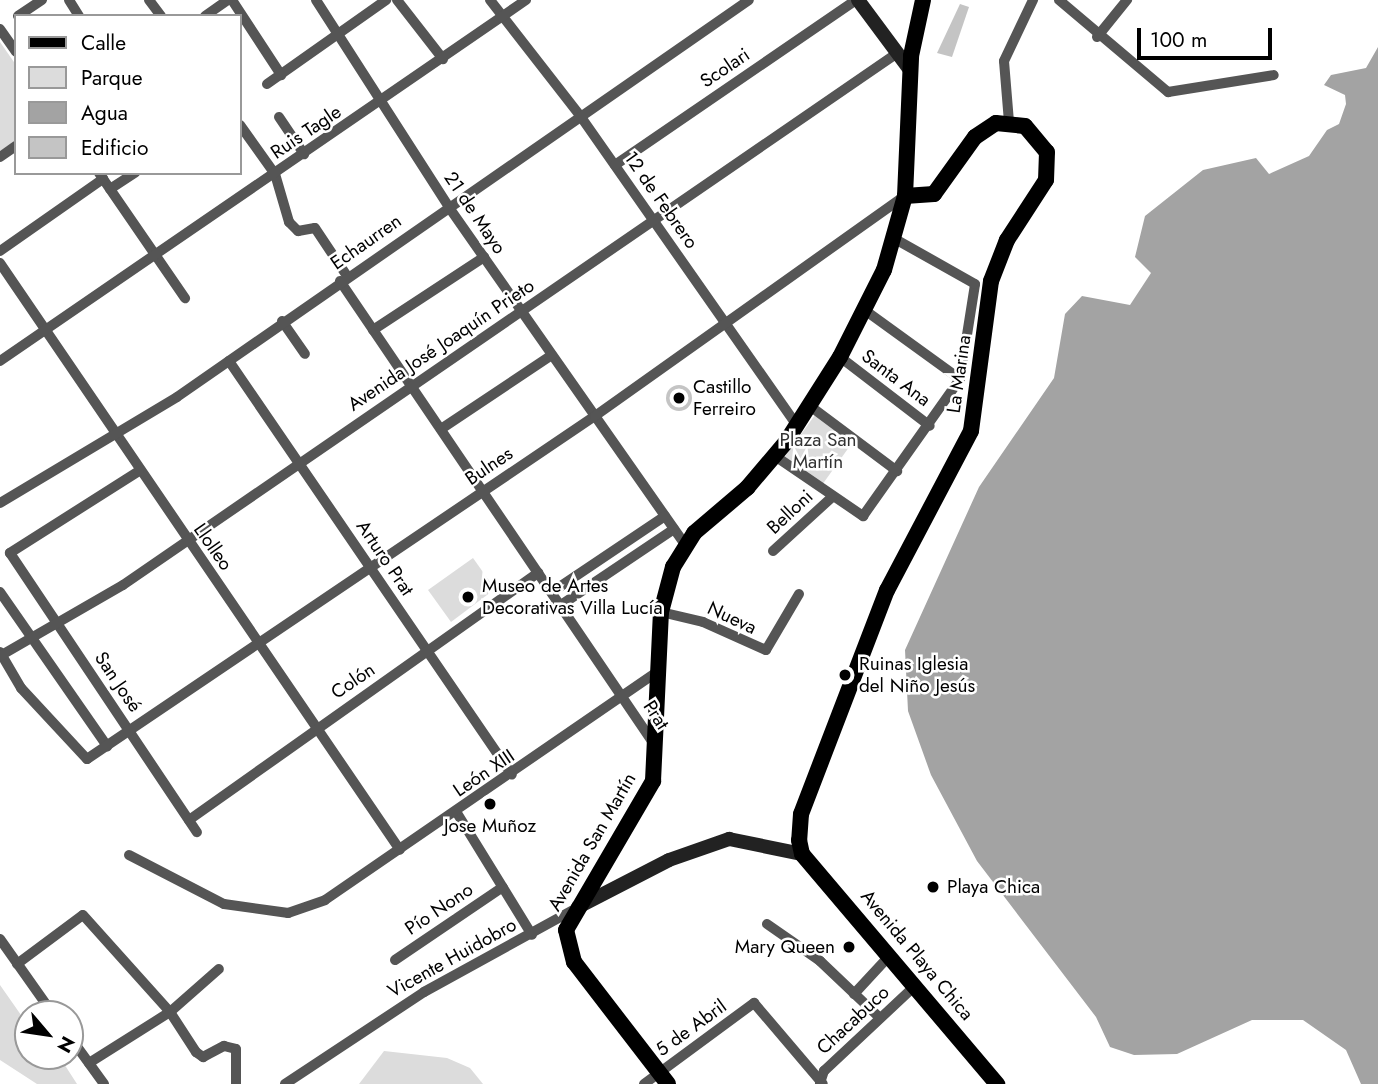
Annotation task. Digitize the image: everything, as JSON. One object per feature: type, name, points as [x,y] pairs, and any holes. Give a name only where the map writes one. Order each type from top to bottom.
[{"type":"main road","name":"Avenida San Martín","points":[[664,1078],[566,945],[568,923],[650,790],[659,751],[661,612],[685,545],[775,456],[797,426],[866,311],[895,239],[905,196],[911,70],[923,0]]},
{"type":"main road","points":[[905,196],[920,200],[934,194],[979,132],[1009,122]]},
{"type":"main road","name":"La Marina","points":[[802,854],[801,814],[884,599],[974,421],[998,258],[1048,173],[1041,139],[1009,122]]},
{"type":"main road","name":"Avenida Playa Chica","points":[[802,854],[891,954],[996,1084]]},
{"type":"street","points":[[20,14],[42,0]]},
{"type":"street","points":[[208,14],[230,0]]},
{"type":"street","name":"21 de Mayo","points":[[316,0],[380,104],[448,206],[685,545]]},
{"type":"street","points":[[267,84],[386,0]]},
{"type":"street","points":[[397,0],[443,59]]},
{"type":"street","name":"12 de Febrero","points":[[489,0],[581,117],[797,426]]},
{"type":"street","name":"Ruis Tagle","points":[[0,361],[157,258],[526,0]]},
{"type":"street","name":"Echaurren","points":[[0,503],[229,361],[282,321],[749,0]]},
{"type":"street","points":[[857,0],[896,54],[911,70]]},
{"type":"street","name":"Scolari","points":[[615,165],[857,0]]},
{"type":"street","points":[[1009,122],[1004,61],[1033,0]]},
{"type":"street","points":[[1059,0],[1097,37],[1174,93],[1275,75]]},
{"type":"street","points":[[1097,37],[1127,0]]},
{"type":"street","points":[[242,18],[281,75]]},
{"type":"street","points":[[0,28],[14,49]]},
{"type":"street","name":"Avenida José Joaquín Prieto","points":[[0,654],[58,624],[188,540],[896,54]]},
{"type":"street","points":[[279,117],[304,154]]},
{"type":"street","points":[[242,128],[275,174]]},
{"type":"street","name":"Prat","points":[[275,174],[289,222],[298,231],[315,228],[373,330],[659,751]]},
{"type":"street","points":[[110,189],[132,175]]},
{"type":"street","points":[[0,251],[101,176],[185,299]]},
{"type":"street","name":"Bulnes","points":[[0,654],[58,733],[87,759],[728,325],[905,196]]},
{"type":"street","points":[[775,456],[831,498],[863,516],[930,426],[960,379],[973,325],[973,282],[895,239]]},
{"type":"street","points":[[373,330],[484,257]]},
{"type":"street","name":"Llolleo","points":[[0,263],[117,431],[139,471],[400,850]]},
{"type":"street","points":[[866,311],[960,379]]},
{"type":"street","points":[[282,321],[305,354]]},
{"type":"street","points":[[441,429],[552,355]]},
{"type":"street","name":"Santa Ana","points":[[840,357],[930,426]]},
{"type":"street","name":"Arturo Prat","points":[[229,361],[512,775]]},
{"type":"street","points":[[810,407],[897,471]]},
{"type":"street","name":"San José","points":[[139,471],[10,552],[197,832]]},
{"type":"street","name":"Belloni","points":[[773,551],[831,498]]},
{"type":"street","points":[[552,592],[665,516]]},
{"type":"street","points":[[561,606],[674,529]]},
{"type":"street","name":"Colón","points":[[189,820],[315,728],[538,573]]},
{"type":"street","points":[[0,592],[107,746]]},
{"type":"street","name":"Nueva","points":[[661,612],[703,622],[766,650],[799,594]]},
{"type":"street","name":"León XIII","points":[[129,855],[223,904],[288,913],[326,900],[457,813],[660,670]]},
{"type":"street","points":[[457,813],[533,936]]},
{"type":"street","name":"Vicente Huidobro","points":[[285,1084],[424,992],[533,936],[578,907],[669,860],[729,839],[802,854]]},
{"type":"street","name":"Pío Nono","points":[[395,960],[503,887]]},
{"type":"street","points":[[17,964],[83,915],[170,1012],[203,1057],[224,1046],[236,1049],[236,1084]]},
{"type":"street","points":[[767,924],[879,1017]]},
{"type":"street","points":[[0,939],[43,1000]]},
{"type":"street","points":[[854,994],[891,954]]},
{"type":"street","points":[[89,1063],[170,1012],[219,969]]},
{"type":"street","name":"Chacabuco","points":[[821,1083],[879,1017],[917,985]]},
{"type":"street","name":"5 de Abril","points":[[644,1084],[664,1078],[759,1003],[821,1083]]},
{"type":"street","points":[[84,1056],[104,1084]]},
{"type":"green space","points":[[0,42],[14,62],[14,142],[0,151]]},
{"type":"green space","name":"Plaza San Martín","points":[[815,415],[852,443],[822,485],[783,459]]},
{"type":"green space","points":[[473,558],[495,589],[451,622],[428,590]]},
{"type":"green space","points":[[0,985],[14,1005],[14,1069],[0,1060]]},
{"type":"green space","points":[[384,1051],[447,1058],[470,1068],[483,1084],[359,1084]]},
{"type":"green space","points":[[15,1070],[68,1070],[77,1084],[37,1084]]},
{"type":"water","points":[[1378,47],[1378,1084],[1361,1084],[1346,1050],[1303,1020],[1252,1020],[1177,1054],[1134,1055],[1110,1047],[1096,1017],[977,861],[931,775],[908,711],[905,650],[979,487],[1054,378],[1065,314],[1082,296],[1130,305],[1151,273],[1135,257],[1145,216],[1203,170],[1256,158],[1269,174],[1309,156],[1327,130],[1339,124],[1346,104],[1345,95],[1324,85],[1331,75],[1366,68]]},
{"type":"building","points":[[960,4],[969,7],[952,57],[937,53]]},
{"type":"building","name":"Castillo Ferreiro","points":[[679,385],[688,389],[692,398],[688,407],[679,411],[670,407],[666,398],[670,389]]},
{"type":"place","name":"Castillo Ferreiro","points":[[679,398]]},
{"type":"place","name":"Museo de Artes Decorativas Villa Lucía","points":[[468,597]]},
{"type":"place","name":"Ruinas Iglesia del Niño Jesús","points":[[845,675]]},
{"type":"place","name":"Jose Muñoz","points":[[490,804]]},
{"type":"place","name":"Playa Chica","points":[[933,887]]},
{"type":"place","name":"Mary Queen","points":[[849,947]]}]
